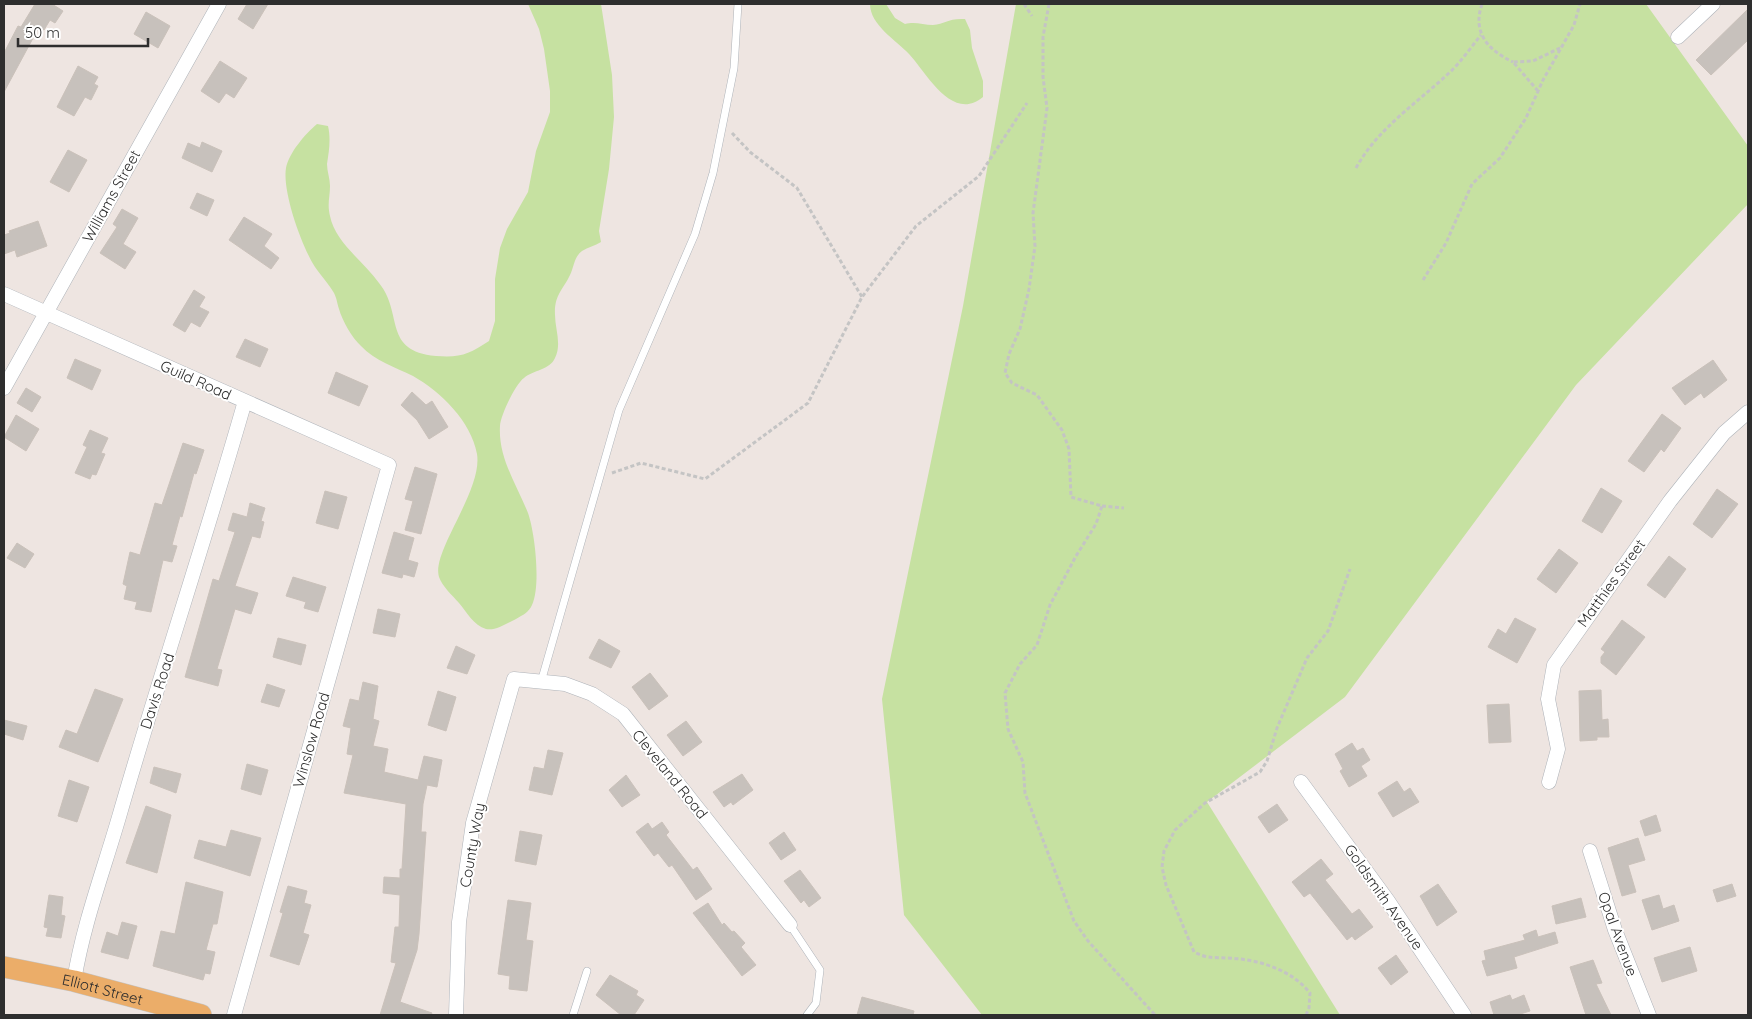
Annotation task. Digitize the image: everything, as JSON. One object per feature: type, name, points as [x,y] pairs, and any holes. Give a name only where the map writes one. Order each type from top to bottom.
[{"type":"main road","name":"Elliott Street","points":[[6,968],[74,981],[201,1015]]},
{"type":"street","name":"Williams Street","points":[[4,388],[219,4]]},
{"type":"street","points":[[1678,37],[1713,4]]},
{"type":"street","name":"Guild Road","points":[[4,294],[389,466]]},
{"type":"street","name":"Davis Road","points":[[74,981],[86,921],[146,722],[207,534],[245,401]]},
{"type":"street","name":"Matthies Street","points":[[1549,782],[1558,749],[1548,700],[1554,665],[1670,501],[1724,433],[1748,412]]},
{"type":"street","name":"Winslow Road","points":[[234,1015],[389,466]]},
{"type":"street","name":"Cleveland Road","points":[[514,680],[565,684],[592,694],[622,714],[790,925]]},
{"type":"street","name":"County Way","points":[[456,1015],[459,922],[473,823],[514,680]]},
{"type":"street","name":"Goldsmith Avenue","points":[[1301,782],[1388,901],[1464,1015]]},
{"type":"street","name":"Opal Avenue","points":[[1590,851],[1616,930],[1649,1015]]},
{"type":"lane","points":[[541,682],[619,410],[694,234],[713,174],[734,68],[738,4]]},
{"type":"lane","points":[[790,925],[820,970],[816,1003],[808,1015]]},
{"type":"lane","points":[[574,1015],[587,971]]},
{"type":"path","points":[[1024,4],[1032,16]]},
{"type":"path","points":[[1049,4],[1043,37],[1043,77],[1047,108],[1033,213],[1035,246],[1029,289],[1020,330],[1004,373],[1012,383],[1037,395],[1062,430],[1069,449],[1070,497],[1102,506],[1124,508]]},
{"type":"path","points":[[1482,4],[1478,21],[1481,35],[1493,50],[1513,62],[1538,91]]},
{"type":"path","points":[[1423,280],[1446,243],[1472,184],[1506,151],[1526,118],[1538,91],[1574,25],[1580,4]]},
{"type":"path","points":[[1356,168],[1367,148],[1410,105],[1451,72],[1481,35]]},
{"type":"path","points":[[1513,62],[1533,61],[1561,47]]},
{"type":"path","points":[[600,477],[640,463],[705,479],[808,403],[862,297],[916,226],[979,176],[1027,103]]},
{"type":"path","points":[[723,123],[750,152],[797,188],[862,297]]},
{"type":"path","points":[[1102,506],[1096,524],[1076,556],[1050,605],[1037,645],[1020,664],[1005,693],[1008,729],[1023,762],[1025,793],[1074,921],[1088,941],[1155,1015]]},
{"type":"path","points":[[1306,1015],[1310,993],[1302,982],[1265,964],[1227,958],[1209,959],[1194,952],[1166,885],[1162,866],[1164,851],[1174,830],[1205,803],[1260,772],[1267,761],[1277,728],[1307,658],[1328,631],[1350,569]]},
{"type":"green space","points":[[528,4],[601,4],[612,75],[614,117],[609,169],[599,231],[601,242],[579,253],[570,275],[557,298],[555,315],[558,347],[553,362],[528,375],[521,381],[509,400],[500,426],[500,438],[505,460],[531,522],[537,573],[535,596],[531,607],[521,616],[498,628],[486,629],[474,622],[439,577],[442,552],[466,502],[477,469],[477,454],[474,442],[461,419],[434,390],[413,376],[372,356],[351,334],[342,318],[334,293],[315,267],[304,246],[290,205],[286,168],[294,150],[312,128],[317,124],[328,126],[330,140],[327,164],[330,186],[329,208],[333,225],[344,243],[379,283],[391,307],[401,339],[408,347],[419,353],[436,356],[458,356],[476,349],[489,341],[495,321],[495,279],[500,248],[507,229],[528,192],[536,151],[550,112],[550,91],[544,49],[539,29]]},
{"type":"green space","points":[[870,4],[886,4],[895,18],[905,24],[933,25],[955,19],[965,19],[970,30],[972,48],[983,81],[983,97],[972,103],[961,104],[950,100],[909,54],[874,19]]},
{"type":"green space","points":[[1016,4],[1646,4],[1748,146],[1748,204],[1576,385],[1345,697],[1207,802],[1340,1015],[982,1015],[904,915],[882,699],[963,306]]},
{"type":"building","points":[[35,4],[52,4],[63,11],[55,23],[50,20],[44,30],[39,27],[4,92],[4,53],[18,26],[21,27]]},
{"type":"building","points":[[247,4],[268,4],[253,29],[238,19]]},
{"type":"building","points":[[1748,9],[1748,40],[1711,75],[1696,60]]},
{"type":"building","points":[[146,12],[170,26],[158,48],[134,34]]},
{"type":"building","points":[[220,61],[247,78],[234,98],[226,93],[219,103],[201,91]]},
{"type":"building","points":[[78,66],[98,77],[94,84],[98,86],[91,100],[85,97],[74,116],[57,107]]},
{"type":"building","points":[[202,142],[222,151],[212,172],[182,158],[188,143],[200,148]]},
{"type":"building","points":[[68,150],[87,160],[69,192],[50,182]]},
{"type":"building","points":[[197,193],[214,200],[207,216],[190,208]]},
{"type":"building","points":[[122,209],[138,218],[123,244],[136,252],[125,269],[100,253],[117,227],[113,224]]},
{"type":"building","points":[[244,217],[272,234],[264,246],[279,258],[271,269],[229,240]]},
{"type":"building","points":[[38,221],[47,246],[17,257],[15,250],[4,254],[4,235],[10,233],[9,231]]},
{"type":"building","points":[[194,290],[205,297],[199,307],[209,312],[200,327],[191,322],[185,332],[173,325]]},
{"type":"building","points":[[245,339],[268,349],[260,367],[236,357]]},
{"type":"building","points":[[75,359],[101,370],[92,390],[67,378]]},
{"type":"building","points":[[1713,360],[1727,380],[1704,398],[1701,393],[1685,405],[1672,388]]},
{"type":"building","points":[[336,372],[368,386],[359,406],[328,393]]},
{"type":"building","points":[[26,388],[41,397],[32,412],[17,403]]},
{"type":"building","points":[[412,392],[426,405],[432,401],[448,427],[429,439],[417,420],[401,405]]},
{"type":"building","points":[[1662,414],[1681,428],[1664,452],[1661,449],[1644,472],[1628,461]]},
{"type":"building","points":[[16,415],[39,429],[26,451],[4,437]]},
{"type":"building","points":[[90,430],[108,438],[101,453],[105,454],[96,475],[92,474],[90,479],[75,473],[87,447],[83,445]]},
{"type":"building","points":[[183,443],[204,450],[196,474],[194,473],[182,517],[180,516],[172,545],[177,546],[172,562],[163,560],[151,612],[135,609],[137,602],[124,599],[127,586],[123,584],[130,552],[140,555],[155,503],[162,505]]},
{"type":"building","points":[[415,467],[437,474],[421,534],[405,530],[413,501],[405,499]]},
{"type":"building","points":[[1601,488],[1622,501],[1602,533],[1582,521]]},
{"type":"building","points":[[1717,489],[1738,504],[1712,538],[1693,524]]},
{"type":"building","points":[[325,491],[347,497],[338,529],[316,523]]},
{"type":"building","points":[[250,503],[265,508],[261,521],[264,522],[260,538],[252,536],[235,586],[258,593],[251,614],[235,609],[217,669],[222,670],[218,686],[185,677],[213,579],[219,581],[235,532],[228,530],[233,513],[247,517]]},
{"type":"building","points":[[394,532],[414,538],[408,560],[418,563],[414,577],[403,574],[402,578],[382,573]]},
{"type":"building","points":[[17,543],[34,554],[25,568],[7,558]]},
{"type":"building","points":[[1559,549],[1578,563],[1556,593],[1537,579]]},
{"type":"building","points":[[1669,556],[1686,569],[1665,598],[1647,585]]},
{"type":"building","points":[[293,577],[326,587],[318,612],[304,608],[306,602],[286,596]]},
{"type":"building","points":[[378,609],[400,614],[395,637],[373,633]]},
{"type":"building","points":[[1515,618],[1536,629],[1517,663],[1488,647],[1498,629],[1506,634]]},
{"type":"building","points":[[1622,620],[1645,637],[1616,675],[1601,663],[1601,657],[1605,652],[1601,649]]},
{"type":"building","points":[[278,638],[306,645],[301,665],[273,657]]},
{"type":"building","points":[[599,639],[620,651],[611,668],[589,658]]},
{"type":"building","points":[[456,646],[475,655],[467,674],[447,668]]},
{"type":"building","points":[[650,673],[668,696],[649,710],[632,687]]},
{"type":"building","points":[[363,682],[378,686],[373,719],[379,721],[373,746],[388,749],[384,772],[418,780],[424,756],[442,760],[437,787],[427,785],[423,804],[421,832],[426,832],[419,934],[417,950],[400,1002],[432,1013],[431,1015],[380,1015],[396,963],[391,962],[395,927],[399,927],[400,895],[383,893],[384,877],[400,878],[406,804],[344,793],[353,755],[347,754],[351,728],[343,726],[350,699],[359,701]]},
{"type":"building","points":[[267,684],[285,690],[279,707],[261,702]]},
{"type":"building","points":[[95,689],[123,699],[98,762],[59,747],[66,730],[77,734]]},
{"type":"building","points":[[1601,690],[1602,720],[1608,719],[1609,737],[1597,737],[1597,740],[1580,741],[1579,691]]},
{"type":"building","points":[[438,691],[456,697],[446,731],[428,725]]},
{"type":"building","points":[[1509,704],[1511,742],[1489,743],[1487,705]]},
{"type":"building","points":[[4,720],[27,726],[23,740],[4,734]]},
{"type":"building","points":[[686,721],[702,742],[683,756],[667,735]]},
{"type":"building","points":[[1352,743],[1357,751],[1363,748],[1370,760],[1361,766],[1367,776],[1349,787],[1340,771],[1343,769],[1335,754]]},
{"type":"building","points":[[548,750],[563,753],[552,795],[529,790],[534,767],[544,769]]},
{"type":"building","points":[[247,764],[268,770],[261,795],[241,789]]},
{"type":"building","points":[[154,767],[181,774],[176,793],[150,783]]},
{"type":"building","points":[[742,774],[753,790],[733,805],[731,802],[724,807],[713,792]]},
{"type":"building","points":[[626,775],[640,795],[622,807],[609,790]]},
{"type":"building","points":[[69,780],[89,787],[77,822],[58,816]]},
{"type":"building","points":[[1397,781],[1404,792],[1410,788],[1419,802],[1393,817],[1378,793]]},
{"type":"building","points":[[1277,804],[1288,820],[1269,833],[1258,817]]},
{"type":"building","points":[[146,806],[171,815],[157,873],[126,863]]},
{"type":"building","points":[[1656,815],[1661,831],[1645,836],[1640,821]]},
{"type":"building","points":[[662,822],[669,832],[666,835],[693,870],[697,867],[712,889],[696,900],[672,865],[669,867],[658,853],[654,856],[636,832],[648,823],[652,829]]},
{"type":"building","points":[[231,830],[261,838],[250,876],[194,858],[199,840],[226,847]]},
{"type":"building","points":[[520,831],[542,835],[536,865],[515,861]]},
{"type":"building","points":[[784,832],[796,850],[781,860],[769,843]]},
{"type":"building","points":[[1638,838],[1645,860],[1628,865],[1636,892],[1622,896],[1608,848]]},
{"type":"building","points":[[1321,859],[1333,874],[1325,880],[1352,914],[1359,909],[1373,927],[1355,940],[1352,936],[1347,940],[1310,893],[1304,897],[1292,882]]},
{"type":"building","points":[[800,870],[821,898],[809,907],[804,900],[801,903],[784,881]]},
{"type":"building","points":[[186,882],[223,892],[217,924],[213,924],[206,950],[215,952],[210,974],[205,973],[203,980],[153,966],[161,931],[175,934]]},
{"type":"building","points":[[1438,884],[1457,912],[1437,926],[1420,896]]},
{"type":"building","points":[[1732,884],[1736,896],[1717,902],[1713,890]]},
{"type":"building","points":[[288,886],[307,891],[304,903],[311,905],[303,933],[309,935],[299,965],[270,956],[283,913],[280,912]]},
{"type":"building","points":[[49,895],[63,897],[61,915],[65,916],[61,938],[46,936],[48,928],[44,927]]},
{"type":"building","points":[[1659,895],[1663,909],[1674,905],[1679,921],[1652,930],[1642,900]]},
{"type":"building","points":[[1581,898],[1586,917],[1556,924],[1552,906]]},
{"type":"building","points":[[508,900],[531,903],[526,940],[533,941],[527,991],[509,989],[510,976],[498,974]]},
{"type":"building","points":[[708,903],[722,925],[724,923],[745,943],[741,947],[756,965],[742,976],[693,913]]},
{"type":"building","points":[[122,922],[137,926],[128,959],[101,952],[107,932],[118,936]]},
{"type":"building","points":[[1536,930],[1538,937],[1555,932],[1558,943],[1514,957],[1517,968],[1487,976],[1482,961],[1486,960],[1484,951],[1525,940],[1523,935]]},
{"type":"building","points":[[1690,947],[1697,971],[1662,982],[1654,958]]},
{"type":"building","points":[[1396,955],[1408,972],[1391,985],[1378,968]]},
{"type":"building","points":[[1593,960],[1602,983],[1596,984],[1611,1015],[1586,1015],[1570,967]]},
{"type":"building","points":[[610,975],[638,991],[636,995],[644,1000],[634,1015],[621,1015],[596,995]]},
{"type":"building","points":[[1510,995],[1512,1000],[1524,995],[1530,1011],[1517,1015],[1494,1015],[1490,1002]]},
{"type":"building","points":[[862,997],[914,1011],[913,1015],[857,1015]]}]
